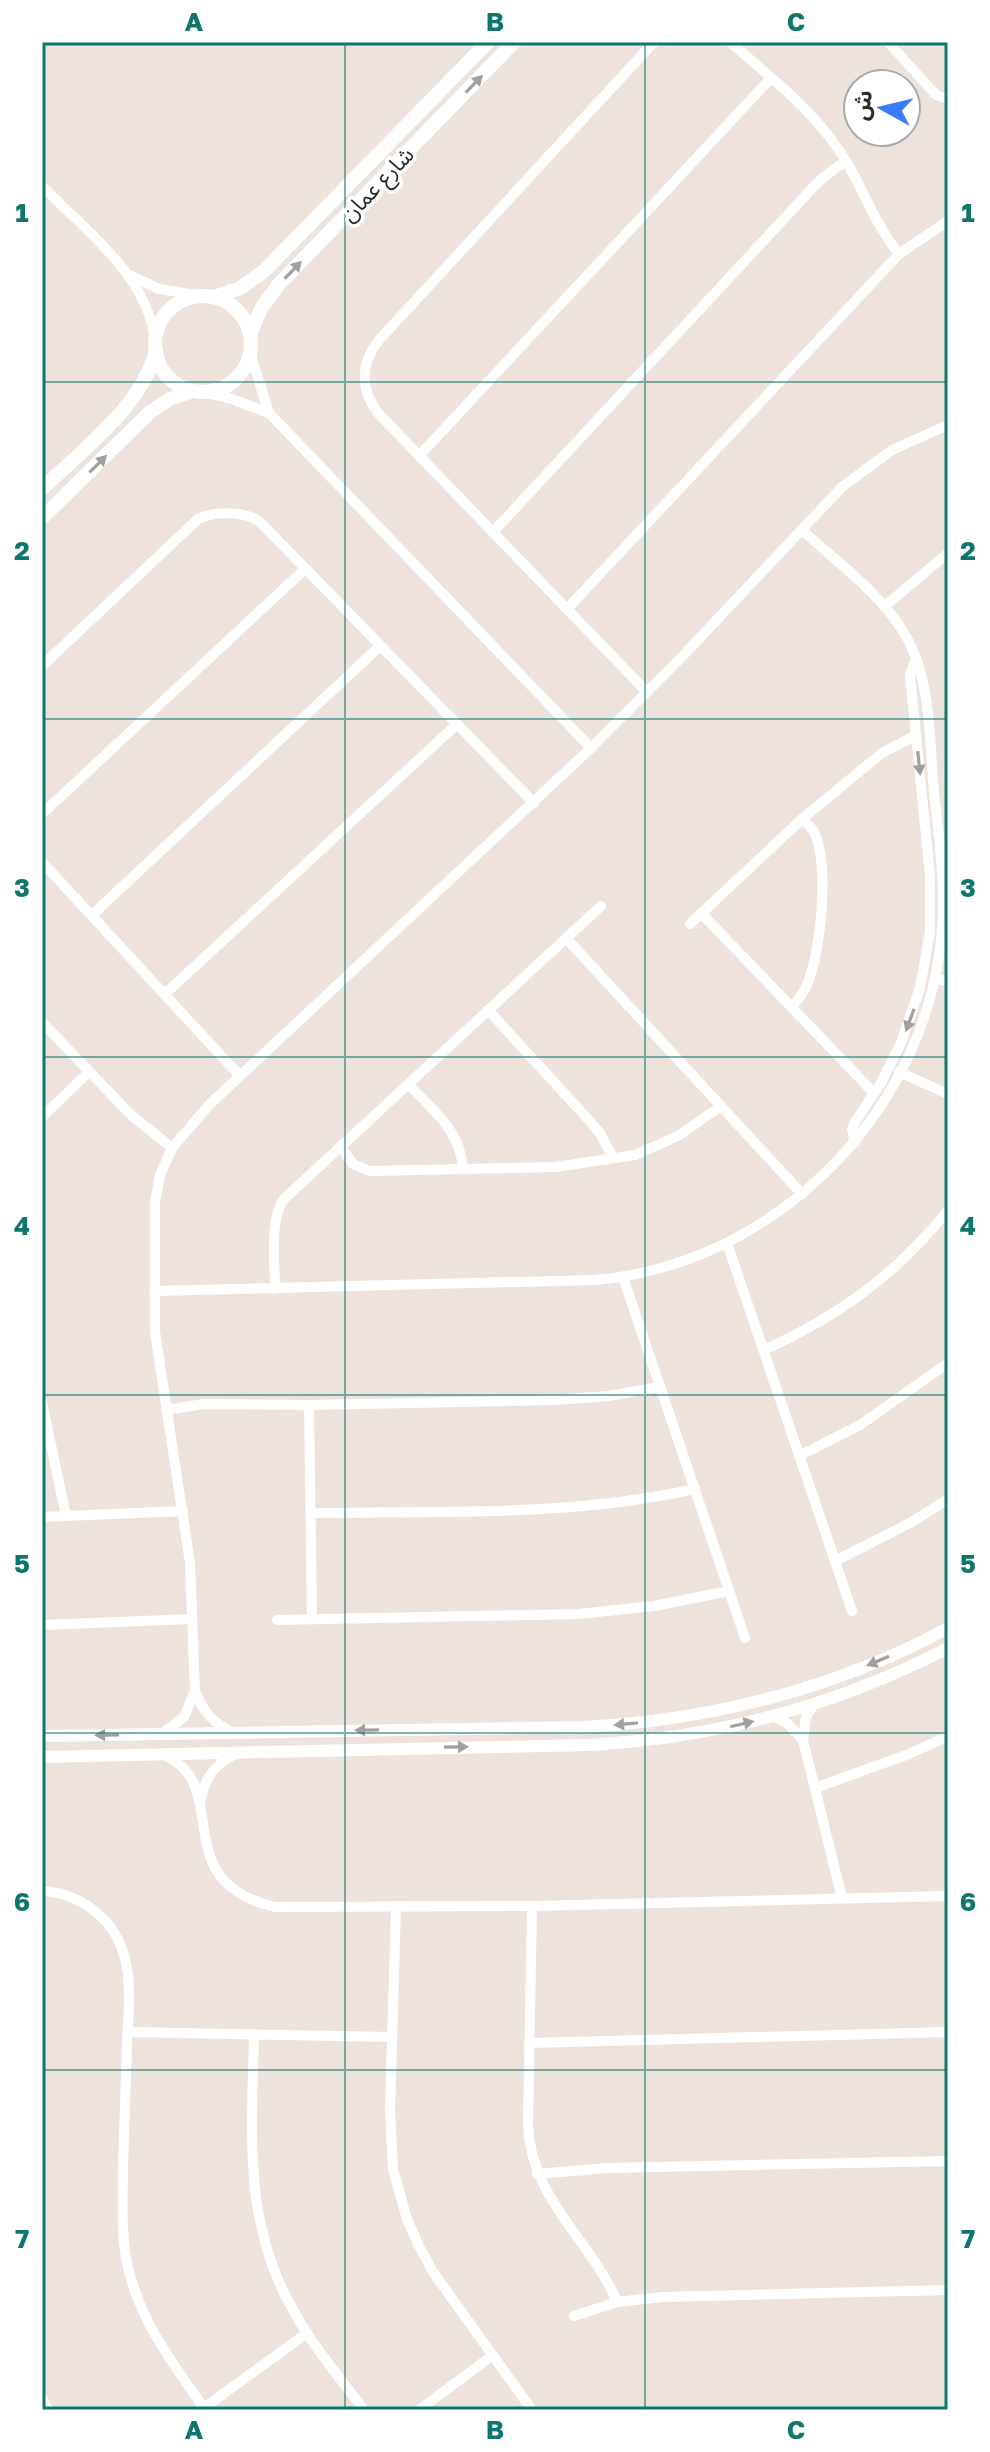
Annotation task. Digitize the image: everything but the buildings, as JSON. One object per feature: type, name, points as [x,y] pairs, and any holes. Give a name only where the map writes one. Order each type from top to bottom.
[{"type":"main road","name":"شارع عمان","points":[[208,296],[240,288],[263,272],[488,42]]},
{"type":"main road","name":"شارع عمان","points":[[250,334],[262,307],[279,284],[514,42]]},
{"type":"main road","points":[[42,489],[134,399],[148,376],[158,328],[171,309],[180,302],[208,296],[237,310],[250,334],[250,352],[247,363],[233,382],[212,391],[170,399],[150,412],[42,518]]},
{"type":"main road","points":[[156,345],[159,362],[172,381],[197,392]]},
{"type":"street","points":[[647,692],[378,413],[366,394],[364,371],[372,349],[654,42]]},
{"type":"street","points":[[730,42],[771,78],[829,137],[847,163],[877,224],[899,254]]},
{"type":"street","points":[[888,42],[936,95],[948,99]]},
{"type":"street","points":[[419,456],[771,78]]},
{"type":"street","points":[[493,532],[818,182],[838,166],[847,163]]},
{"type":"street","points":[[42,186],[128,273],[145,301],[156,345]]},
{"type":"street","points":[[567,609],[899,254],[948,221]]},
{"type":"street","points":[[128,273],[159,289],[208,296]]},
{"type":"street","points":[[250,352],[269,413],[591,748]]},
{"type":"street","points":[[197,392],[229,398],[269,413]]},
{"type":"street","points":[[162,1734],[184,1717],[195,1691],[190,1563],[157,1354],[154,1291],[155,1202],[160,1175],[172,1148],[185,1130],[240,1076],[591,748],[842,487],[874,462],[911,440],[948,425]]},
{"type":"street","points":[[42,666],[195,521],[207,515],[241,514],[255,518],[534,803]]},
{"type":"street","points":[[154,1291],[623,1277],[654,1270],[727,1243],[762,1224],[827,1173],[855,1143],[879,1110],[920,1027],[935,978],[942,927],[943,876],[925,696],[916,659],[906,637],[884,607],[802,530]]},
{"type":"street","points":[[884,607],[948,553]]},
{"type":"street","points":[[42,814],[305,569]]},
{"type":"street","points":[[92,915],[380,646]]},
{"type":"street","points":[[855,1143],[852,1129],[895,1057],[920,988],[928,951],[930,875],[910,675],[916,659]]},
{"type":"street","points":[[165,994],[457,724]]},
{"type":"street","points":[[690,924],[802,819],[882,753],[916,735]]},
{"type":"street","points":[[791,1007],[806,988],[821,914],[819,847],[811,827],[802,819]]},
{"type":"street","points":[[42,862],[240,1076]]},
{"type":"street","points":[[275,1289],[275,1222],[279,1206],[601,906]]},
{"type":"street","points":[[701,913],[874,1093]]},
{"type":"street","points":[[566,938],[802,1194]]},
{"type":"street","points":[[935,978],[948,982]]},
{"type":"street","points":[[488,1010],[593,1125],[613,1158]]},
{"type":"street","points":[[42,1022],[130,1114],[172,1148]]},
{"type":"street","points":[[42,1117],[89,1072]]},
{"type":"street","points":[[899,1072],[948,1094]]},
{"type":"street","points":[[408,1084],[457,1138],[463,1169]]},
{"type":"street","points":[[340,1146],[353,1164],[363,1170],[556,1167],[635,1155],[678,1136],[721,1106]]},
{"type":"street","points":[[764,1350],[832,1315],[875,1285],[914,1251],[948,1210]]},
{"type":"street","points":[[727,1243],[852,1611]]},
{"type":"street","points":[[623,1277],[745,1638]]},
{"type":"street","points":[[799,1456],[860,1425],[948,1363]]},
{"type":"street","points":[[166,1410],[204,1404],[555,1400],[608,1396],[660,1387]]},
{"type":"street","points":[[42,1402],[66,1516]]},
{"type":"street","points":[[309,1405],[312,1619]]},
{"type":"street","points":[[311,1513],[563,1508],[629,1502],[695,1489]]},
{"type":"street","points":[[835,1561],[912,1522],[948,1499]]},
{"type":"street","points":[[42,1517],[183,1511]]},
{"type":"street","points":[[277,1620],[578,1614],[654,1606],[729,1591]]},
{"type":"street","points":[[42,1625],[192,1619]]},
{"type":"street","points":[[42,1736],[584,1727],[664,1720],[743,1705],[808,1687],[886,1658],[948,1628]]},
{"type":"street","points":[[42,1757],[620,1743],[683,1736],[814,1704],[894,1674],[948,1648]]},
{"type":"street","points":[[195,1691],[202,1708],[214,1721],[237,1733]]},
{"type":"street","points":[[814,1704],[804,1725],[803,1740],[842,1898]]},
{"type":"street","points":[[773,1716],[793,1728],[803,1740]]},
{"type":"street","points":[[815,1788],[947,1737]]},
{"type":"street","points":[[201,1801],[208,1777],[216,1766],[237,1753]]},
{"type":"street","points":[[162,1754],[184,1767],[198,1788],[202,1829],[209,1857],[225,1881],[261,1904],[290,1908],[532,1906],[948,1896]]},
{"type":"street","points":[[42,1891],[77,1899],[91,1907],[113,1930],[128,1974],[122,2211],[126,2257],[135,2291],[158,2344],[202,2409],[307,2333]]},
{"type":"street","points":[[532,1906],[529,2136],[537,2174],[605,2277],[617,2302]]},
{"type":"street","points":[[396,1907],[390,2143],[403,2207],[433,2272],[532,2410]]},
{"type":"street","points":[[128,2032],[392,2037]]},
{"type":"street","points":[[530,2043],[948,2032]]},
{"type":"street","points":[[254,2034],[251,2157],[261,2234],[273,2270],[307,2333],[364,2410]]},
{"type":"street","points":[[537,2174],[607,2168],[948,2161]]},
{"type":"street","points":[[574,2316],[617,2302],[648,2298],[948,2290]]},
{"type":"street","points":[[419,2410],[493,2355]]},
{"type":"street","points":[[42,2398],[48,2410]]}]
